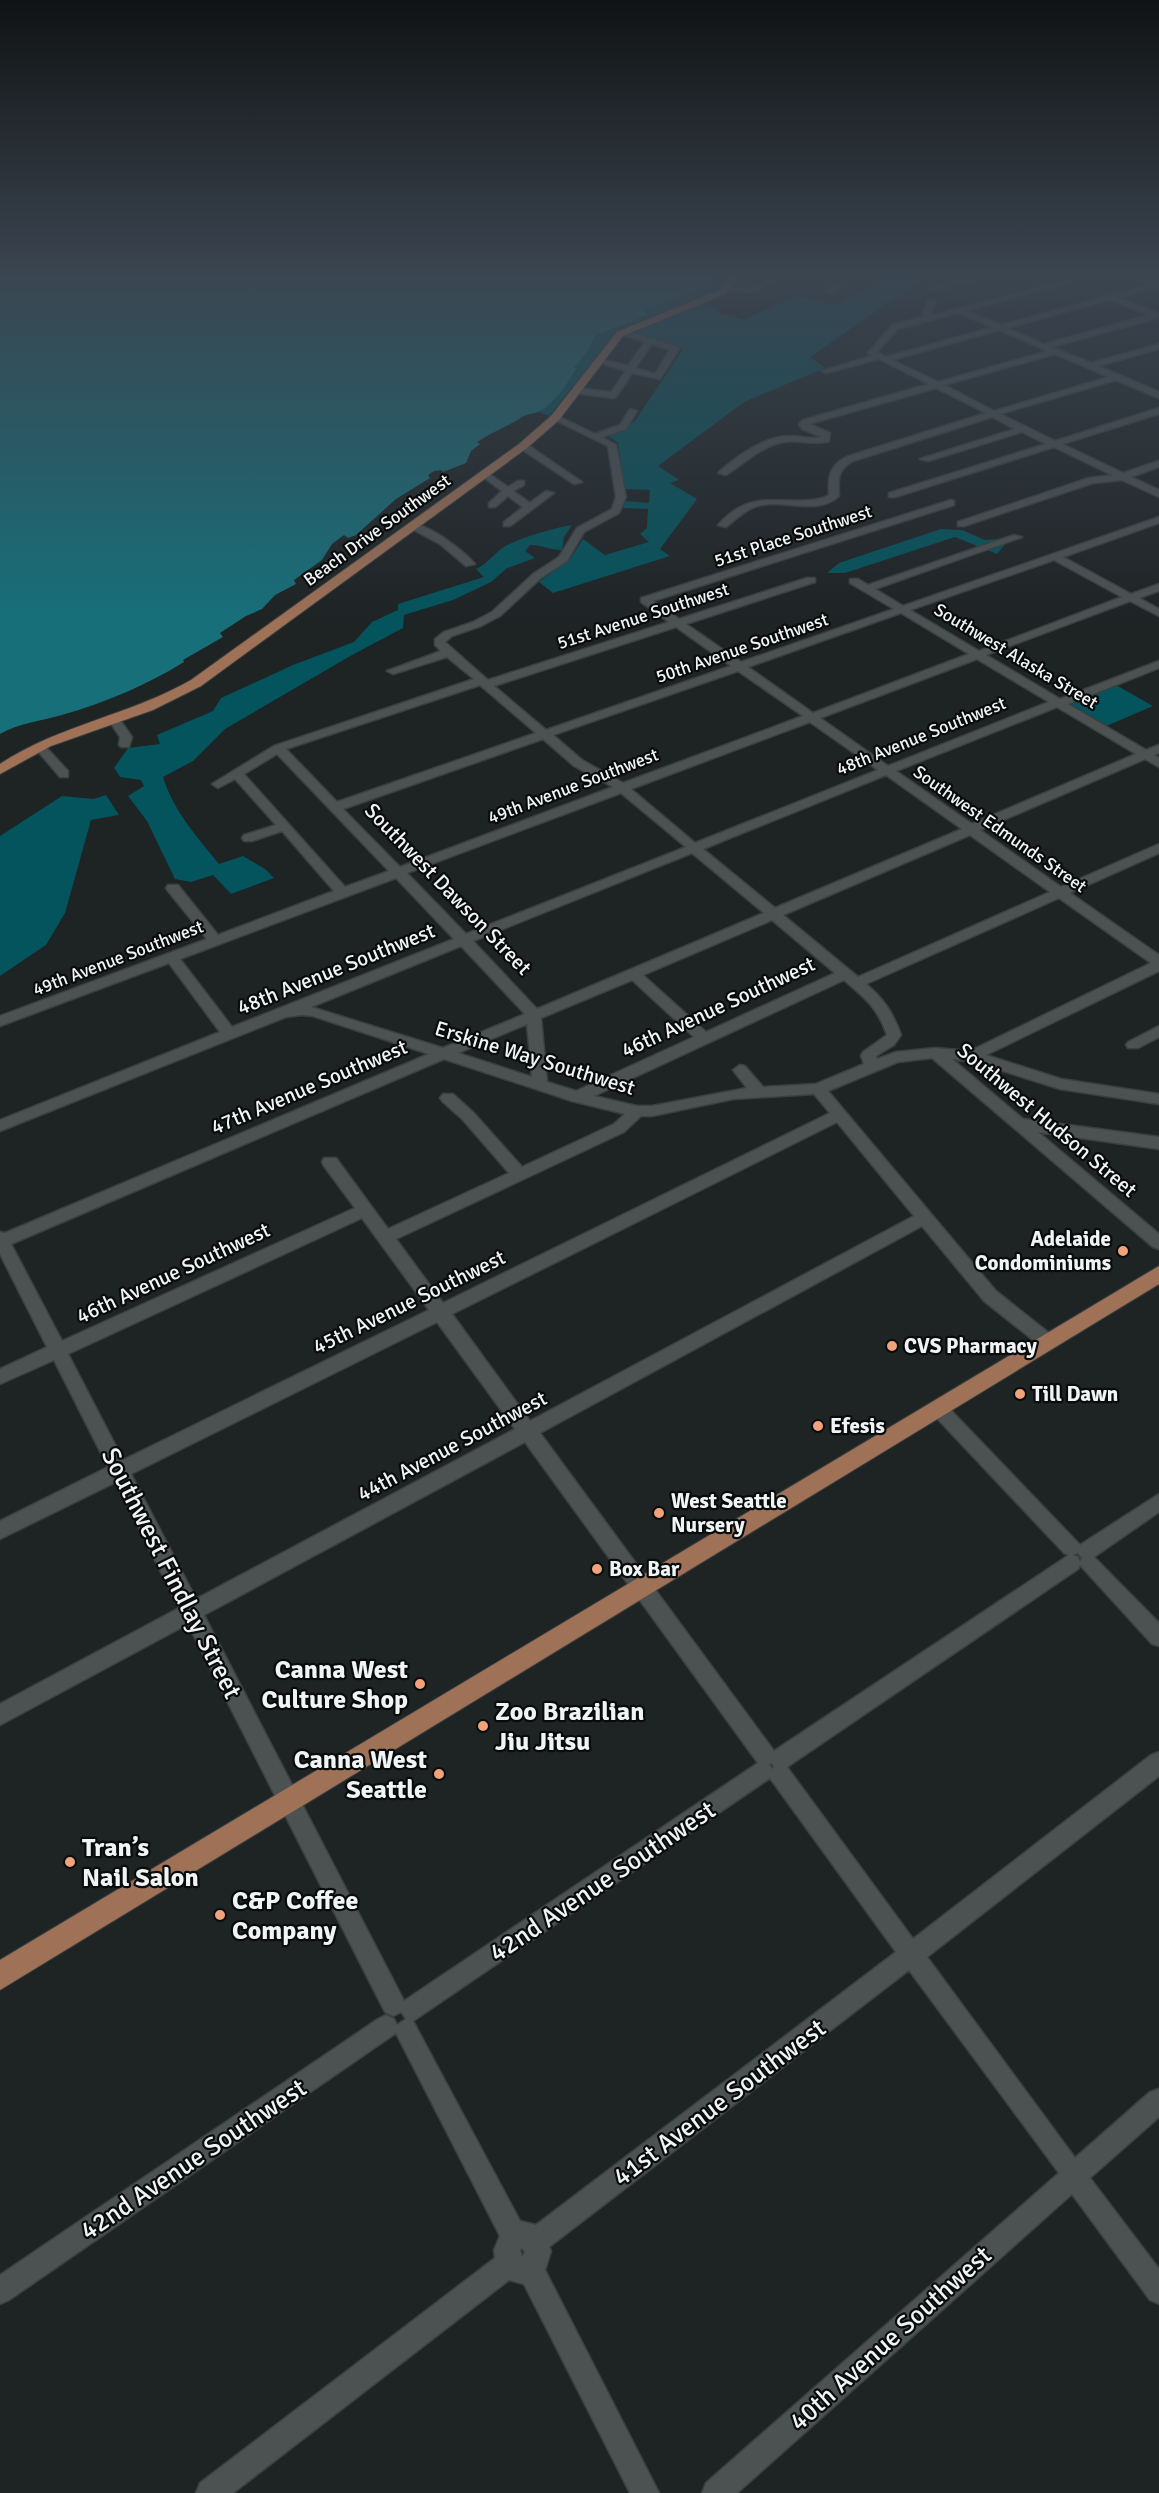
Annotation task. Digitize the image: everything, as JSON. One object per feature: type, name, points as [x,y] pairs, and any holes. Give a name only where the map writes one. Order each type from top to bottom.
[{"type":"main road","name":"Beach Drive Southwest","points":[[0,770],[40,747],[186,689],[523,446],[555,418],[577,391]]},
{"type":"main road","points":[[0,1976],[1159,1274]]},
{"type":"street","points":[[577,391],[613,395],[616,390]]},
{"type":"street","points":[[723,473],[778,440],[794,438],[815,442],[826,439],[827,435],[824,433],[805,427],[803,424],[806,422],[918,390]]},
{"type":"street","points":[[947,390],[1159,494]]},
{"type":"street","points":[[723,525],[742,509],[754,504],[778,501],[827,501],[834,496],[832,479],[835,470],[843,462],[866,452],[1072,390]]},
{"type":"street","points":[[1148,391],[1159,396]]},
{"type":"street","points":[[596,436],[623,427],[633,411]]},
{"type":"street","points":[[892,495],[1159,411]]},
{"type":"street","points":[[555,418],[596,436],[613,448],[621,497],[616,511],[580,530],[563,559],[537,576],[496,614],[441,639],[440,645],[586,769],[621,787],[882,1007],[890,1020],[894,1035],[886,1044],[872,1051],[868,1056],[872,1065]]},
{"type":"street","points":[[925,459],[1023,429]]},
{"type":"street","points":[[523,446],[577,482]]},
{"type":"street","points":[[961,524],[1092,480],[1122,477],[1159,464]]},
{"type":"street","points":[[485,474],[529,507]]},
{"type":"street","points":[[492,505],[521,483]]},
{"type":"street","points":[[925,484],[927,490],[960,507],[990,514]]},
{"type":"street","points":[[507,524],[549,493]]},
{"type":"street","name":"51st Place Southwest","points":[[645,600],[960,507]]},
{"type":"street","name":"50th Avenue Southwest","points":[[336,807],[1159,520]]},
{"type":"street","points":[[413,526],[443,542],[470,564]]},
{"type":"street","points":[[867,589],[1017,537]]},
{"type":"street","points":[[1054,556],[1159,612]]},
{"type":"street","name":"51st Avenue Southwest","points":[[218,784],[278,748],[812,580]]},
{"type":"street","name":"Southwest Alaska Street","points":[[854,580],[1159,763]]},
{"type":"street","name":"49th Avenue Southwest","points":[[0,1021],[1159,587]]},
{"type":"street","name":"Southwest Edmunds Street","points":[[645,600],[1159,964]]},
{"type":"street","points":[[393,671],[447,653]]},
{"type":"street","name":"48th Avenue Southwest","points":[[0,1126],[693,847],[1159,664]]},
{"type":"street","points":[[114,719],[126,737],[125,745]]},
{"type":"street","points":[[40,747],[64,774]]},
{"type":"street","name":"Southwest Dawson Street","points":[[278,748],[464,940],[533,1015]]},
{"type":"street","name":"47th Avenue Southwest","points":[[1,1240],[634,974],[1159,749]]},
{"type":"street","points":[[237,772],[343,892]]},
{"type":"street","points":[[248,838],[285,826]]},
{"type":"street","name":"46th Avenue Southwest","points":[[577,1097],[704,1038],[1059,893],[1159,848]]},
{"type":"street","points":[[173,888],[215,940]]},
{"type":"street","points":[[172,957],[229,1034]]},
{"type":"street","points":[[972,1056],[1159,964]]},
{"type":"street","points":[[634,974],[704,1038]]},
{"type":"street","name":"Erskine Way Southwest","points":[[286,1012],[301,1010],[314,1012],[577,1097],[638,1111],[652,1111],[707,1098],[818,1089],[896,1057],[935,1053],[972,1056],[1060,1084],[1159,1099]]},
{"type":"street","points":[[533,1015],[540,1085]]},
{"type":"street","points":[[1133,1045],[1159,1031]]},
{"type":"street","name":"Southwest Hudson Street","points":[[935,1053],[1159,1243]]},
{"type":"street","points":[[740,1070],[759,1092]]},
{"type":"street","points":[[818,1089],[990,1296],[1048,1342]]},
{"type":"street","points":[[448,1098],[475,1124],[520,1175]]},
{"type":"street","points":[[385,1238],[619,1128],[638,1111]]},
{"type":"street","name":"45th Avenue Southwest","points":[[0,1530],[839,1115]]},
{"type":"street","points":[[1019,1124],[1159,1143]]},
{"type":"street","points":[[330,1162],[1159,2291]]},
{"type":"street","name":"46th Avenue Southwest","points":[[0,1377],[365,1210]]},
{"type":"street","name":"44th Avenue Southwest","points":[[0,1715],[925,1216]]},
{"type":"street","name":"Southwest Findlay Street","points":[[1,1240],[645,2493]]},
{"type":"street","points":[[939,1409],[1159,1637]]},
{"type":"street","name":"42nd Avenue Southwest","points":[[0,2291],[1159,1502]]},
{"type":"street","name":"41st Avenue Southwest","points":[[210,2493],[1159,1763]]},
{"type":"street","name":"40th Avenue Southwest","points":[[716,2493],[1159,2100]]},
{"type":"shaded area","points":[[0,390],[561,390],[551,403],[538,412],[524,416],[477,442],[480,444],[471,451],[466,463],[443,472],[434,471],[428,475],[430,478],[396,499],[356,535],[348,538],[344,535],[332,544],[322,560],[294,580],[296,584],[275,595],[262,609],[246,616],[220,633],[223,637],[183,660],[184,662],[125,693],[0,734]]},
{"type":"shaded area","points":[[561,390],[570,390],[549,416],[539,412],[553,401]]},
{"type":"shaded area","points":[[655,390],[772,390],[744,402],[658,466],[679,480],[670,483],[697,499],[660,549],[670,556],[553,593],[539,582],[570,559],[583,539],[605,555],[649,542],[640,534],[647,528],[648,509],[623,508],[625,501],[649,503],[650,490],[624,489],[618,443],[607,435],[635,421]]},
{"type":"shaded area","points":[[572,525],[564,537],[562,550],[530,545],[525,551],[535,558],[507,568],[491,582],[453,600],[404,615],[403,628],[225,729],[193,761],[163,777],[179,812],[219,864],[243,856],[265,869],[274,878],[231,894],[213,875],[191,882],[175,879],[147,821],[128,796],[144,786],[141,780],[120,777],[114,768],[128,748],[160,744],[157,735],[213,711],[221,698],[293,665],[354,642],[372,622],[398,610],[398,604],[484,577],[476,569],[507,545],[535,534]]},
{"type":"shaded area","points":[[941,529],[962,530],[985,540],[1010,538],[997,554],[955,537],[845,573],[827,573],[839,563]]},
{"type":"shaded area","points":[[1116,685],[1153,706],[1104,727],[1067,705]]},
{"type":"shaded area","points":[[106,795],[119,815],[91,820],[65,913],[46,945],[0,976],[0,836],[62,796],[93,799]]},
{"type":"place","name":"Adelaide Condominiums","points":[[1123,1251]]},
{"type":"place","name":"CVS Pharmacy","points":[[892,1346]]},
{"type":"place","name":"Till Dawn","points":[[1020,1394]]},
{"type":"place","name":"Efesis","points":[[818,1426]]},
{"type":"place","name":"West Seattle Nursery","points":[[659,1513]]},
{"type":"place","name":"Box Bar","points":[[597,1569]]},
{"type":"place","name":"Canna West Culture Shop","points":[[420,1684]]},
{"type":"place","name":"Zoo Brazilian Jiu Jitsu","points":[[483,1726]]},
{"type":"place","name":"Canna West Seattle","points":[[439,1774]]},
{"type":"place","name":"Tran’s Nail Salon","points":[[70,1862]]},
{"type":"place","name":"C&P Coffee Company","points":[[220,1915]]}]
